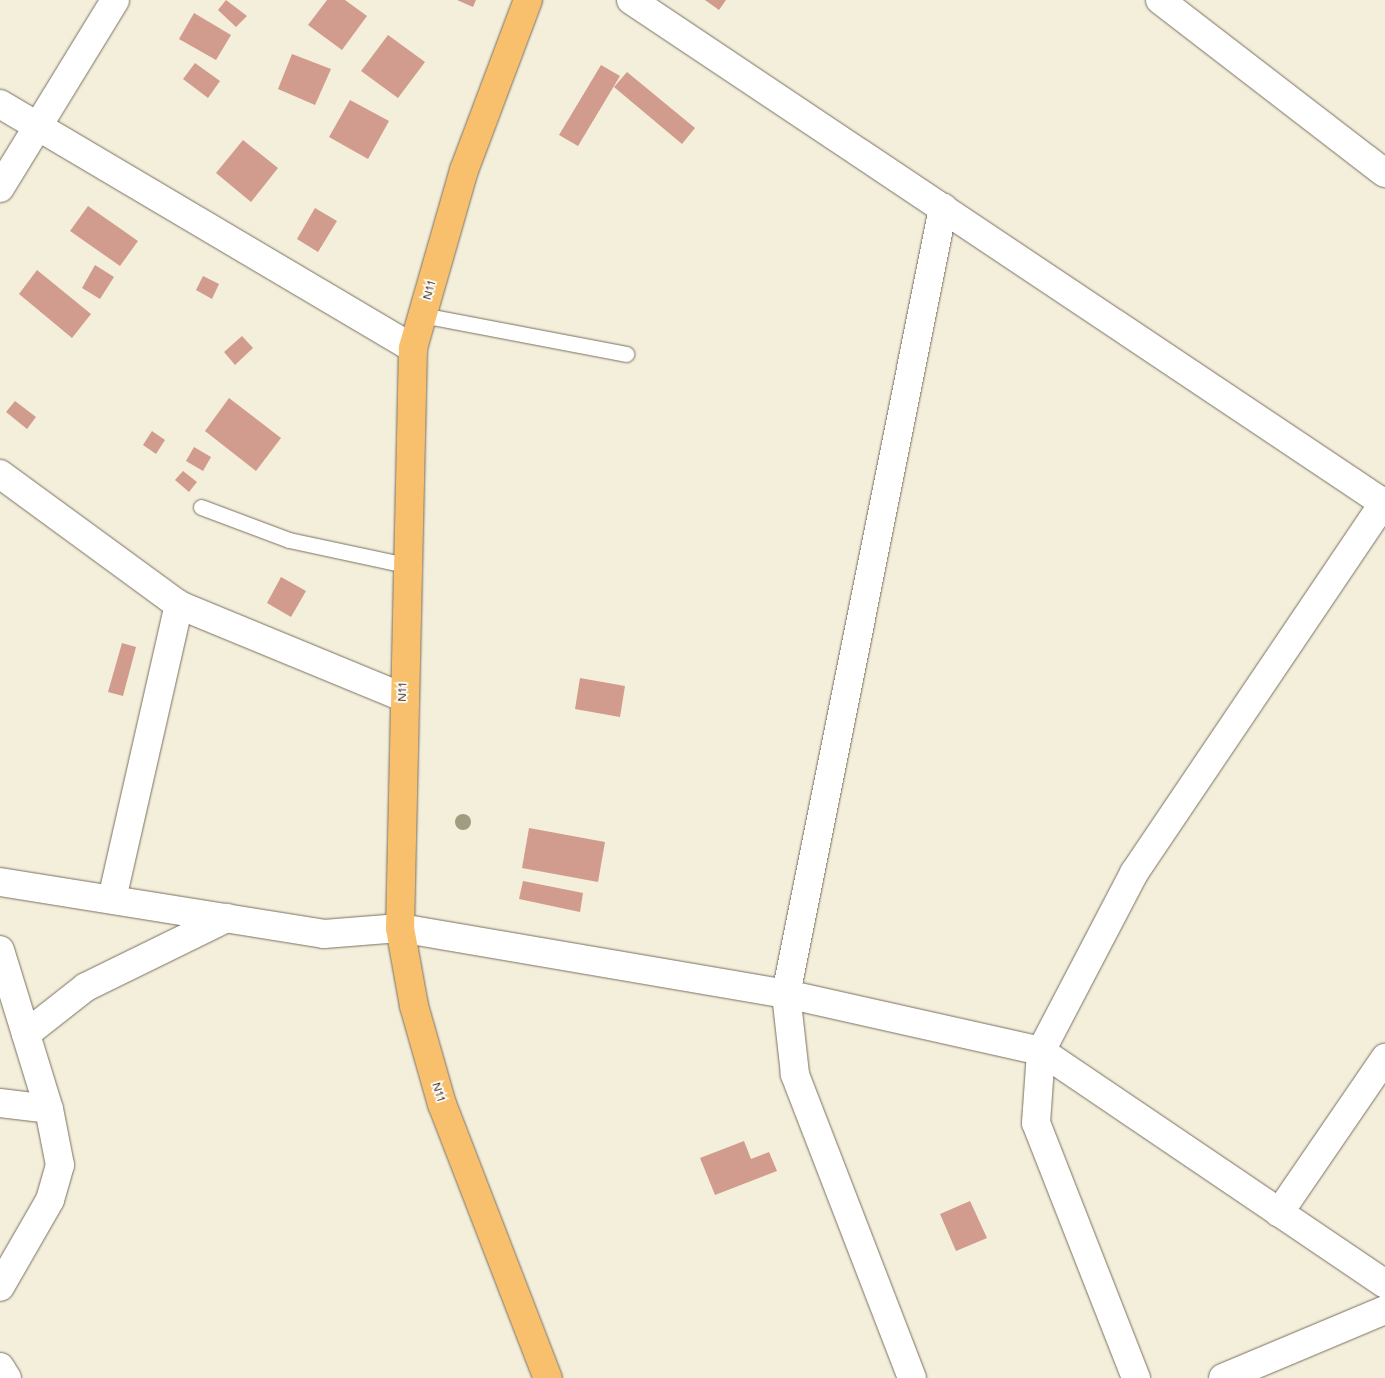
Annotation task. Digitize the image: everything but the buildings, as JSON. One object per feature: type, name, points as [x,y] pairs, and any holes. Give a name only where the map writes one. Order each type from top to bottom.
[{"type":"main road","name":"N11","points":[[528,0],[464,170],[413,348],[402,697],[400,928],[414,1006],[442,1104],[548,1378]]},
{"type":"street","points":[[0,188],[115,0]]},
{"type":"street","points":[[631,0],[1385,503],[1134,873],[1041,1052],[1036,1124],[1136,1378]]},
{"type":"street","points":[[1160,0],[1385,173]]},
{"type":"street","points":[[0,104],[413,348]]},
{"type":"street","points":[[912,1378],[795,1074],[786,994],[943,208]]},
{"type":"street","points":[[0,474],[179,605],[402,697]]},
{"type":"street","points":[[112,900],[179,605]]},
{"type":"street","points":[[0,882],[324,934],[400,928],[786,994],[1041,1052],[1385,1284]]},
{"type":"street","points":[[26,1034],[86,987],[227,918]]},
{"type":"street","points":[[0,950],[49,1109],[60,1164],[50,1200],[0,1287]]},
{"type":"street","points":[[1279,1213],[1385,1058]]},
{"type":"street","points":[[0,1103],[49,1109]]},
{"type":"street","points":[[1223,1378],[1385,1310]]},
{"type":"street","points":[[0,1367],[7,1378]]},
{"type":"lane","points":[[422,314],[626,354]]},
{"type":"lane","points":[[201,507],[289,540],[406,564]]}]
